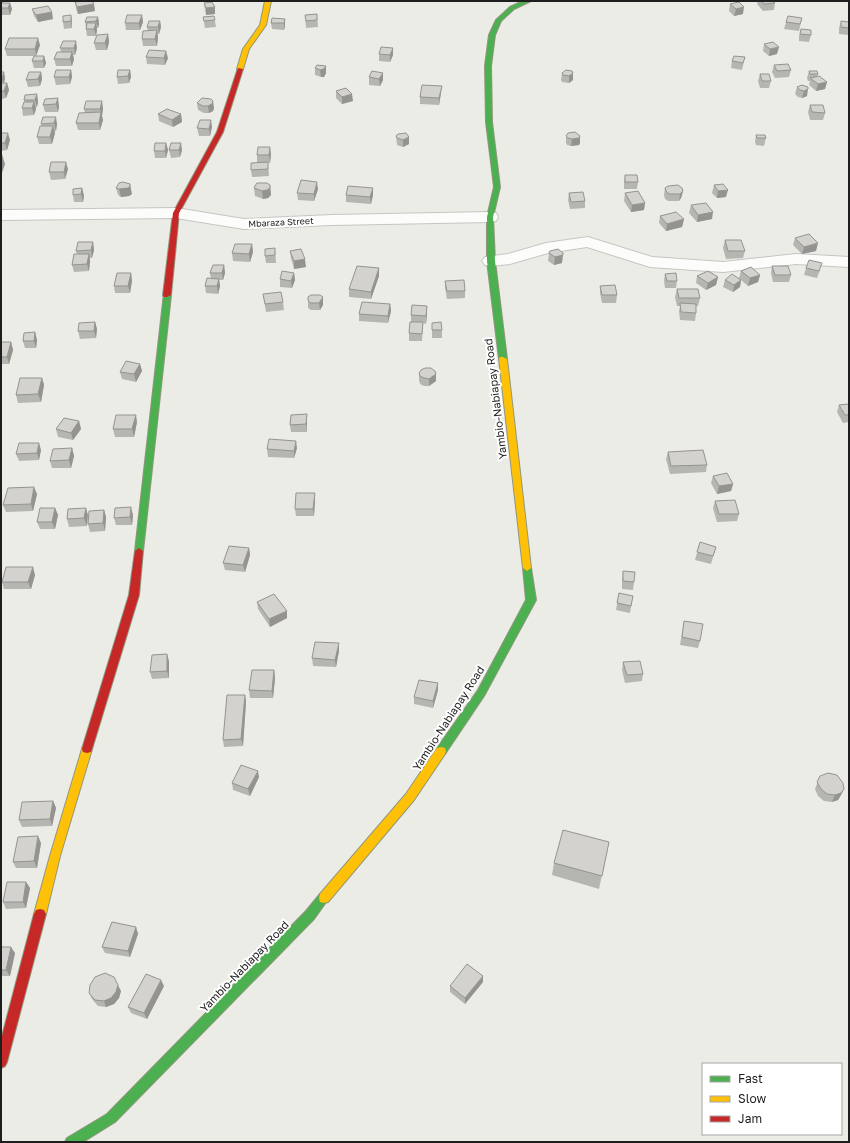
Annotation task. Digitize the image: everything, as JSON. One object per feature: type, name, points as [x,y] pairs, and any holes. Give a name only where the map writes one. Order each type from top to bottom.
[{"type":"main road","points":[[1,1062],[55,856],[134,595],[176,213],[220,132],[246,48],[263,25],[268,1]]},
{"type":"main road","name":"Yambio-Nabiapay Road","points":[[71,1142],[111,1118],[315,909],[410,797],[481,693],[531,600],[490,261],[490,217],[497,187],[489,122],[488,66],[492,35],[499,20],[512,8],[528,1]]},
{"type":"street","name":"Mbaraza Street","points":[[1,215],[176,213],[244,224],[332,220],[490,217]]},
{"type":"street","points":[[490,261],[510,259],[546,248],[588,242],[650,262],[723,267],[796,259],[849,262]]},
{"type":"building","points":[[92,1],[94,4],[77,7],[75,2]]},
{"type":"building","points":[[762,1],[773,1],[775,3],[764,4]]},
{"type":"building","points":[[212,2],[215,7],[206,8],[204,3]]},
{"type":"building","points":[[739,2],[744,7],[736,9],[730,4]]},
{"type":"building","points":[[1,3],[10,3],[8,8],[1,8]]},
{"type":"building","points":[[48,6],[52,12],[36,15],[32,9]]},
{"type":"building","points":[[317,14],[317,20],[306,21],[305,15]]},
{"type":"building","points":[[71,15],[71,21],[63,22],[63,16]]},
{"type":"building","points":[[127,15],[142,15],[139,23],[125,23]]},
{"type":"building","points":[[214,16],[215,20],[204,21],[203,17]]},
{"type":"building","points":[[788,16],[802,18],[800,24],[786,22]]},
{"type":"building","points":[[87,17],[98,17],[96,21],[85,22]]},
{"type":"building","points":[[272,18],[285,19],[284,23],[271,23]]},
{"type":"building","points":[[149,21],[160,21],[158,27],[147,27]]},
{"type":"building","points":[[841,21],[849,22],[849,28],[841,27]]},
{"type":"building","points":[[87,23],[96,23],[94,29],[86,29]]},
{"type":"building","points":[[801,29],[811,30],[811,35],[800,34]]},
{"type":"building","points":[[157,30],[155,39],[142,39],[143,31]]},
{"type":"building","points":[[108,34],[105,43],[94,43],[97,35]]},
{"type":"building","points":[[9,38],[38,38],[35,49],[5,49]]},
{"type":"building","points":[[63,41],[76,41],[74,48],[60,48]]},
{"type":"building","points":[[773,42],[779,47],[770,49],[764,44]]},
{"type":"building","points":[[381,47],[393,48],[390,55],[379,54]]},
{"type":"building","points":[[149,50],[166,51],[164,58],[146,57]]},
{"type":"building","points":[[57,52],[72,52],[70,59],[54,59]]},
{"type":"building","points":[[34,56],[44,56],[43,61],[32,61]]},
{"type":"building","points":[[734,56],[745,57],[743,63],[732,61]]},
{"type":"building","points":[[788,64],[791,70],[777,71],[774,65]]},
{"type":"building","points":[[317,65],[326,66],[324,69],[320,70],[315,68]]},
{"type":"building","points":[[56,70],[71,70],[69,77],[54,77]]},
{"type":"building","points":[[118,70],[130,70],[128,76],[117,77]]},
{"type":"building","points":[[566,70],[572,71],[573,73],[569,76],[563,75],[562,73]]},
{"type":"building","points":[[372,71],[383,73],[379,79],[369,77]]},
{"type":"building","points":[[809,71],[817,71],[818,74],[810,74]]},
{"type":"building","points":[[1,72],[4,72],[2,78],[1,78]]},
{"type":"building","points":[[29,72],[41,72],[38,79],[26,80]]},
{"type":"building","points":[[760,74],[769,74],[771,81],[762,81]]},
{"type":"building","points":[[819,76],[827,82],[818,84],[810,78]]},
{"type":"building","points":[[1,83],[7,83],[4,91],[1,91]]},
{"type":"building","points":[[422,85],[442,86],[439,98],[420,97]]},
{"type":"building","points":[[802,85],[808,87],[808,89],[804,91],[797,87]]},
{"type":"building","points":[[346,88],[352,94],[342,97],[336,91]]},
{"type":"building","points":[[37,94],[35,100],[24,100],[25,95]]},
{"type":"building","points":[[58,98],[56,104],[43,105],[45,99]]},
{"type":"building","points":[[202,98],[211,99],[213,101],[212,104],[203,106],[197,103]]},
{"type":"building","points":[[86,101],[102,101],[100,109],[84,109]]},
{"type":"building","points":[[24,102],[34,102],[32,108],[22,108]]},
{"type":"building","points":[[810,105],[823,105],[825,113],[812,112]]},
{"type":"building","points":[[167,109],[181,114],[172,120],[158,114]]},
{"type":"building","points":[[101,112],[99,123],[76,123],[79,113]]},
{"type":"building","points":[[43,117],[56,117],[54,123],[41,124]]},
{"type":"building","points":[[200,120],[211,120],[209,129],[197,128]]},
{"type":"building","points":[[40,126],[53,126],[50,137],[37,137]]},
{"type":"building","points":[[575,132],[580,136],[579,138],[572,139],[566,136],[568,133]]},
{"type":"building","points":[[1,133],[8,133],[5,143],[1,143]]},
{"type":"building","points":[[406,133],[409,137],[403,140],[397,138],[396,136],[398,134]]},
{"type":"building","points":[[756,135],[765,135],[766,138],[757,138]]},
{"type":"building","points":[[155,143],[166,143],[165,151],[154,151]]},
{"type":"building","points":[[171,143],[181,143],[179,150],[169,150]]},
{"type":"building","points":[[258,147],[270,147],[269,155],[257,155]]},
{"type":"building","points":[[51,162],[66,162],[64,172],[49,172]]},
{"type":"building","points":[[268,162],[268,169],[251,170],[251,163]]},
{"type":"building","points":[[625,175],[637,175],[638,182],[625,182]]},
{"type":"building","points":[[301,180],[317,182],[314,194],[297,193]]},
{"type":"building","points":[[123,182],[130,184],[130,186],[128,188],[116,188],[119,183]]},
{"type":"building","points":[[257,183],[267,183],[270,185],[270,188],[262,191],[254,188]]},
{"type":"building","points":[[723,184],[728,190],[718,191],[714,185]]},
{"type":"building","points":[[678,185],[683,191],[680,194],[669,194],[666,191],[665,188],[668,186]]},
{"type":"building","points":[[348,186],[373,188],[370,197],[346,195]]},
{"type":"building","points":[[82,188],[81,194],[73,195],[73,189]]},
{"type":"building","points":[[638,191],[645,203],[632,205],[625,193]]},
{"type":"building","points":[[583,192],[585,201],[571,202],[569,193]]},
{"type":"building","points":[[706,203],[713,212],[698,215],[691,205]]},
{"type":"building","points":[[676,212],[684,219],[667,224],[660,216]]},
{"type":"building","points":[[809,234],[818,243],[804,247],[795,238]]},
{"type":"building","points":[[725,240],[741,240],[745,251],[728,251]]},
{"type":"building","points":[[78,242],[93,242],[91,250],[76,251]]},
{"type":"building","points":[[235,244],[252,244],[249,254],[232,253]]},
{"type":"building","points":[[275,248],[275,255],[265,256],[265,249]]},
{"type":"building","points":[[301,249],[305,259],[294,261],[290,251]]},
{"type":"building","points":[[558,249],[563,253],[563,255],[555,257],[549,253],[550,251]]},
{"type":"building","points":[[74,254],[89,254],[87,264],[72,265]]},
{"type":"building","points":[[809,260],[822,263],[819,271],[806,268]]},
{"type":"building","points":[[213,265],[224,265],[222,273],[210,273]]},
{"type":"building","points":[[357,266],[379,268],[371,292],[349,289]]},
{"type":"building","points":[[772,266],[788,266],[791,275],[775,275]]},
{"type":"building","points":[[751,267],[760,275],[750,278],[741,271]]},
{"type":"building","points":[[282,271],[294,273],[291,281],[280,279]]},
{"type":"building","points":[[708,271],[718,277],[708,283],[697,276]]},
{"type":"building","points":[[117,273],[131,273],[128,286],[114,286]]},
{"type":"building","points":[[676,273],[677,281],[667,281],[665,274]]},
{"type":"building","points":[[732,274],[741,280],[734,285],[725,280]]},
{"type":"building","points":[[207,278],[219,279],[217,286],[205,286]]},
{"type":"building","points":[[464,280],[465,291],[447,291],[445,281]]},
{"type":"building","points":[[615,285],[617,295],[602,295],[600,286]]},
{"type":"building","points":[[677,289],[698,289],[700,298],[679,298]]},
{"type":"building","points":[[281,292],[283,302],[265,304],[263,294]]},
{"type":"building","points":[[311,295],[320,295],[323,297],[319,303],[310,303],[308,297]]},
{"type":"building","points":[[362,302],[390,304],[388,316],[359,314]]},
{"type":"building","points":[[680,303],[696,304],[696,313],[681,312]]},
{"type":"building","points":[[412,305],[427,306],[426,316],[411,315]]},
{"type":"building","points":[[95,322],[94,331],[78,331],[79,323]]},
{"type":"building","points":[[410,322],[423,322],[422,334],[409,333]]},
{"type":"building","points":[[441,322],[442,330],[432,330],[432,323]]},
{"type":"building","points":[[35,332],[34,341],[23,341],[24,333]]},
{"type":"building","points":[[1,342],[11,342],[7,357],[1,357]]},
{"type":"building","points":[[126,361],[140,364],[134,374],[120,372]]},
{"type":"building","points":[[425,368],[431,368],[436,374],[429,379],[420,376],[419,373]]},
{"type":"building","points":[[20,378],[42,378],[38,394],[16,395]]},
{"type":"building","points":[[849,404],[849,415],[845,415],[839,405]]},
{"type":"building","points":[[307,414],[306,424],[290,425],[291,415]]},
{"type":"building","points":[[116,415],[136,415],[132,429],[113,429]]},
{"type":"building","points":[[64,418],[79,421],[71,433],[56,429]]},
{"type":"building","points":[[269,439],[296,441],[294,451],[267,449]]},
{"type":"building","points":[[19,443],[39,443],[37,453],[16,454]]},
{"type":"building","points":[[72,448],[69,460],[50,461],[53,449]]},
{"type":"building","points":[[703,450],[707,465],[671,466],[668,452]]},
{"type":"building","points":[[727,473],[733,484],[719,486],[713,476]]},
{"type":"building","points":[[34,487],[31,504],[3,505],[8,488]]},
{"type":"building","points":[[296,493],[315,493],[313,509],[295,509]]},
{"type":"building","points":[[735,500],[739,514],[719,514],[715,501]]},
{"type":"building","points":[[131,507],[130,517],[114,518],[115,508]]},
{"type":"building","points":[[40,508],[55,508],[52,522],[37,522]]},
{"type":"building","points":[[86,508],[84,518],[67,519],[68,509]]},
{"type":"building","points":[[104,510],[103,523],[88,524],[89,511]]},
{"type":"building","points":[[700,542],[716,547],[713,556],[697,552]]},
{"type":"building","points":[[229,546],[249,548],[243,565],[223,563]]},
{"type":"building","points":[[6,567],[33,567],[28,582],[2,582]]},
{"type":"building","points":[[623,571],[635,572],[634,582],[623,581]]},
{"type":"building","points":[[619,593],[633,596],[631,606],[617,603]]},
{"type":"building","points":[[274,594],[287,611],[269,619],[257,602]]},
{"type":"building","points":[[684,621],[703,624],[700,641],[682,637]]},
{"type":"building","points":[[315,642],[339,643],[335,660],[312,658]]},
{"type":"building","points":[[167,654],[167,671],[150,672],[152,655]]},
{"type":"building","points":[[640,661],[643,674],[627,675],[623,662]]},
{"type":"building","points":[[252,670],[274,670],[272,691],[249,690]]},
{"type":"building","points":[[419,680],[438,683],[433,701],[414,697]]},
{"type":"building","points":[[227,695],[245,695],[241,739],[223,740]]},
{"type":"building","points":[[241,765],[258,771],[248,789],[232,783]]},
{"type":"building","points":[[828,773],[837,775],[843,783],[844,789],[841,793],[835,795],[827,794],[821,789],[817,782],[820,776]]},
{"type":"building","points":[[53,801],[50,819],[19,820],[22,802]]},
{"type":"building","points":[[563,830],[609,842],[602,876],[554,863]]},
{"type":"building","points":[[38,836],[34,861],[13,862],[18,837]]},
{"type":"building","points":[[7,882],[26,882],[23,902],[3,902]]},
{"type":"building","points":[[112,922],[136,927],[128,951],[102,947]]},
{"type":"building","points":[[1,947],[11,947],[6,970],[1,970]]},
{"type":"building","points":[[467,964],[483,976],[465,998],[450,986]]},
{"type":"building","points":[[105,973],[114,977],[118,985],[116,992],[111,998],[104,1001],[95,1000],[89,993],[90,985],[95,977]]},
{"type":"building","points":[[146,974],[161,980],[144,1013],[128,1007]]},
{"type":"traffic: fast","points":[[503,359],[491,261],[490,217],[497,187],[489,122],[488,66],[492,35],[499,20],[512,8],[528,1]]},
{"type":"traffic: fast","points":[[139,551],[167,295]]},
{"type":"traffic: fast","points":[[441,751],[481,693],[531,600],[527,568]]},
{"type":"traffic: fast","points":[[71,1142],[111,1118],[310,915],[324,898]]},
{"type":"traffic: slow","points":[[240,69],[246,49],[263,25],[268,1]]},
{"type":"traffic: slow","points":[[503,359],[527,568]]},
{"type":"traffic: slow","points":[[40,914],[55,856],[87,749]]},
{"type":"traffic: slow","points":[[324,898],[410,797],[441,751]]},
{"type":"traffic: jam","points":[[167,295],[176,213],[220,132],[240,69]]},
{"type":"traffic: jam","points":[[87,749],[134,595],[139,551]]},
{"type":"traffic: jam","points":[[1,1062],[40,914]]}]
